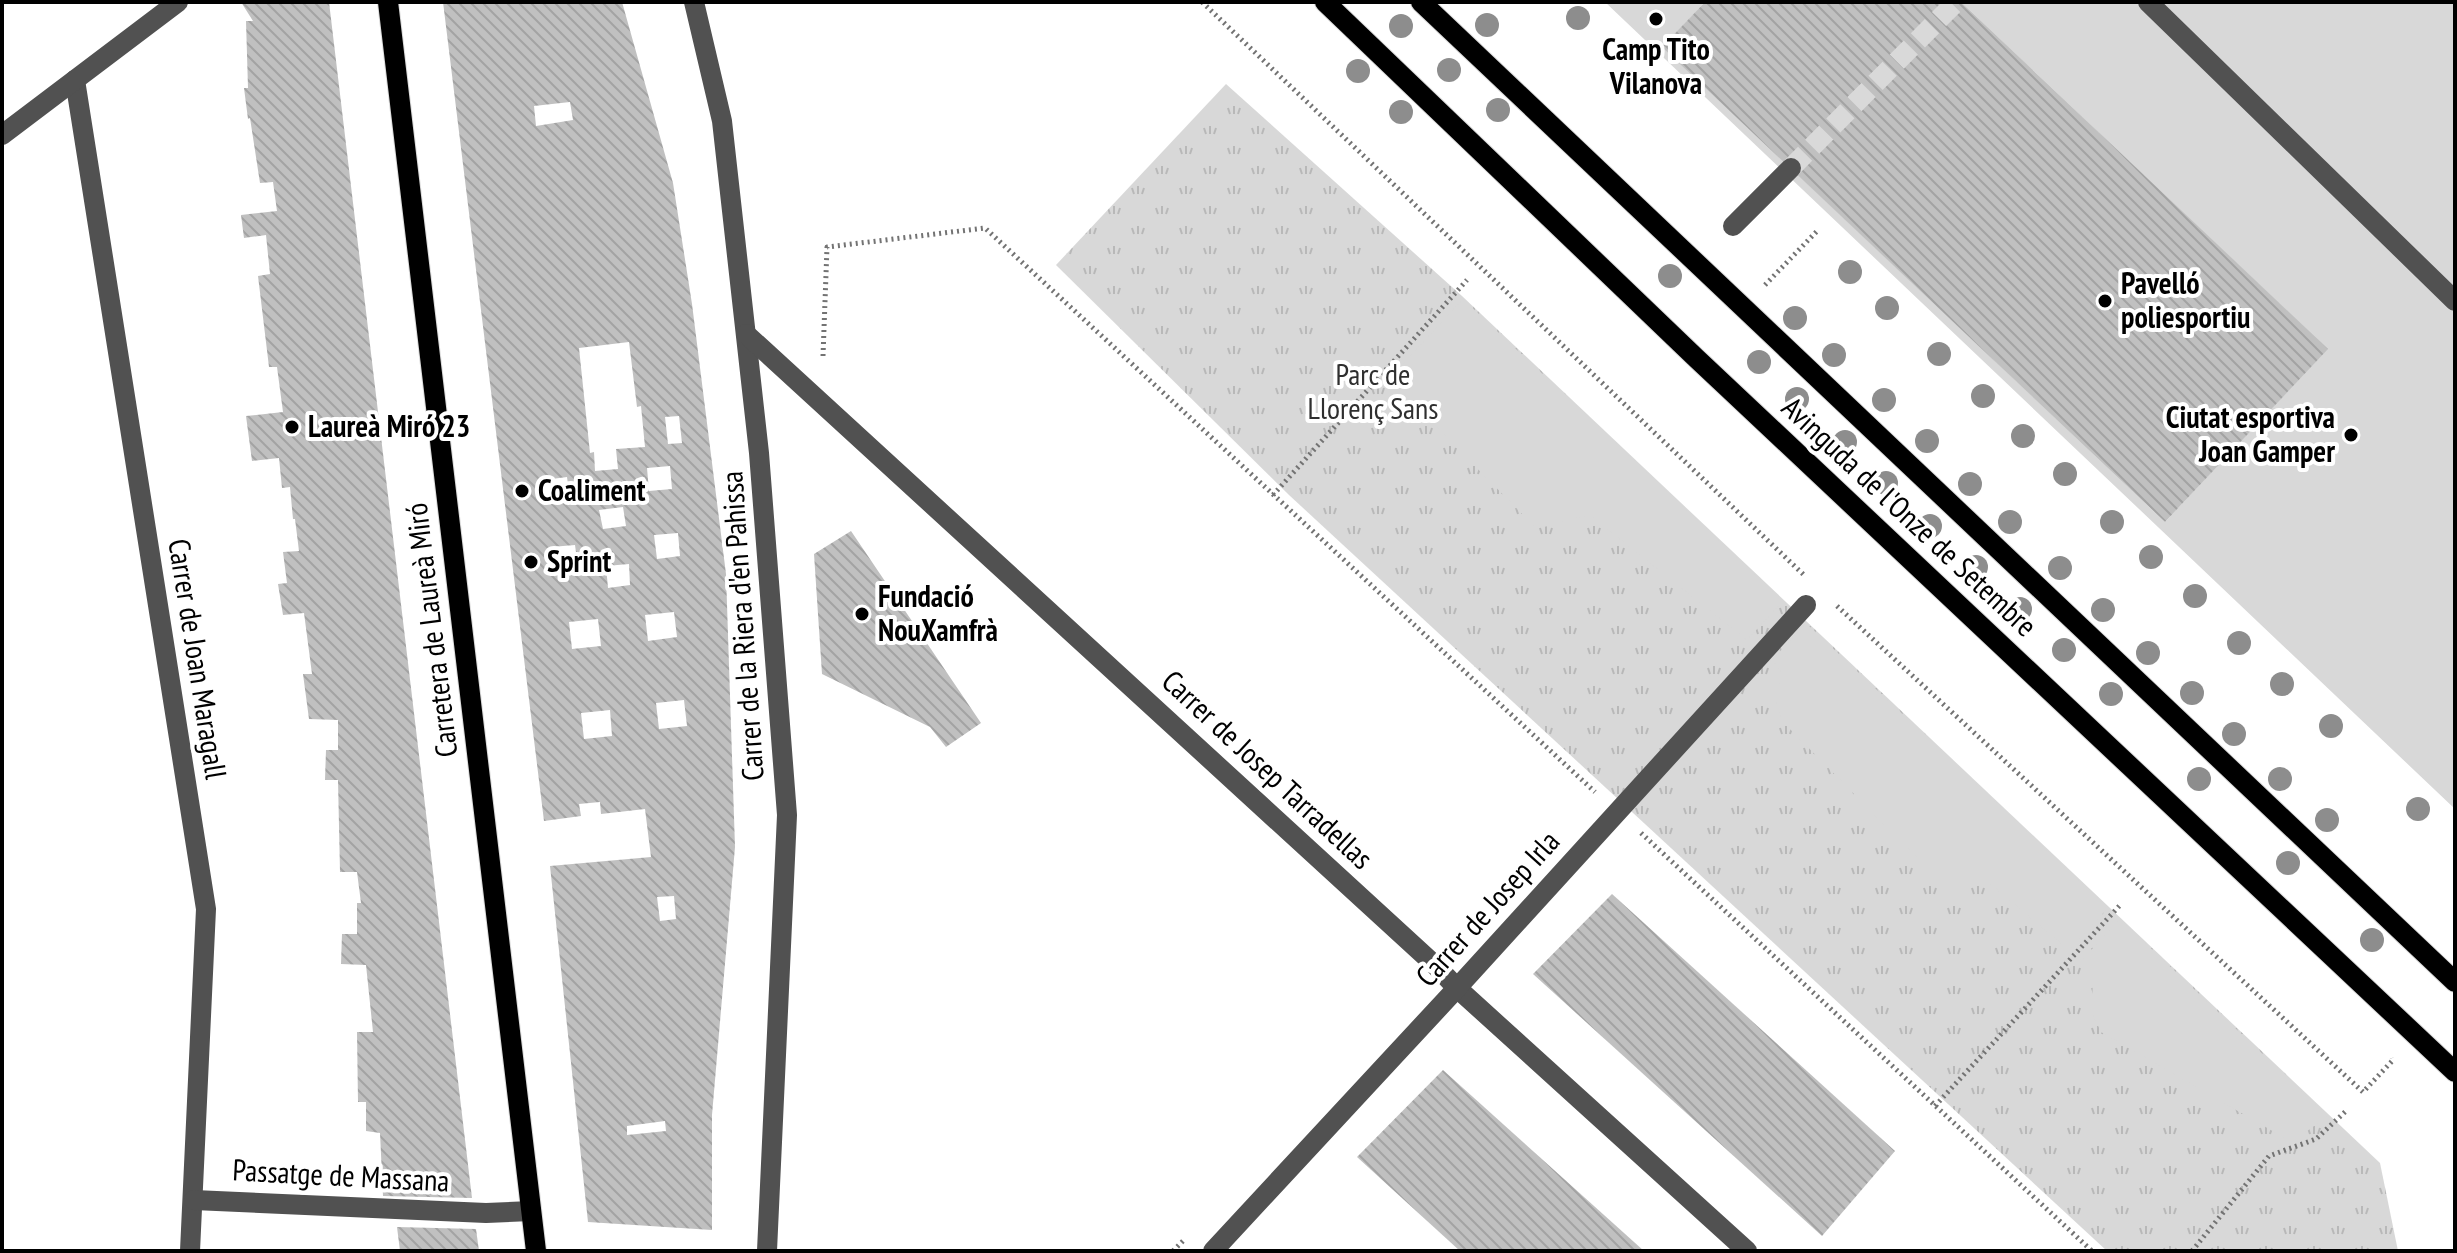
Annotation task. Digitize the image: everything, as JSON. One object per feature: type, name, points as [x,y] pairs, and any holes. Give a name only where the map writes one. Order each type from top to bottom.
[{"type":"main road","name":"Carretera de Laureà Miró","points":[[388,2],[536,1251]]},
{"type":"main road","name":"Avinguda de l'Onze de Setembre","points":[[1325,2],[1689,351],[2455,1072]]},
{"type":"main road","name":"Avinguda de l'Onze de Setembre","points":[[1421,2],[2455,982]]},
{"type":"street","points":[[2,135],[178,2]]},
{"type":"street","name":"Carrer de la Riera d'en Pahissa","points":[[694,2],[722,121],[759,453],[787,815],[767,1251]]},
{"type":"street","points":[[2148,2],[2455,301]]},
{"type":"street","name":"Carrer de Joan Maragall","points":[[75,80],[206,909],[190,1251]]},
{"type":"street","points":[[1733,226],[1791,168]]},
{"type":"street","name":"Carrer de Josep Tarradellas","points":[[746,334],[1747,1251]]},
{"type":"street","name":"Carrer de Josep Irla","points":[[1213,1251],[1806,605]]},
{"type":"street","name":"Passatge de Massana","points":[[194,1200],[486,1213],[531,1211]]},
{"type":"path","points":[[1202,2],[1810,580]]},
{"type":"path","points":[[823,356],[827,247],[985,228],[2092,1251]]},
{"type":"path","points":[[1273,495],[1467,280]]},
{"type":"path","points":[[1833,602],[2363,1092],[2393,1060],[2391,1050]]},
{"type":"path","points":[[1935,1106],[2122,903]]},
{"type":"path","points":[[2192,1251],[2269,1156],[2316,1139],[2346,1111]]},
{"type":"green space","name":"Ciutat esportiva Joan Gamper","points":[[1605,2],[1705,2],[1663,47],[2165,522],[2327,349],[1961,2],[2455,2],[2455,809]]},
{"type":"green space","name":"Parc de Llorenç Sans","points":[[1226,84],[1462,296],[2380,1163],[2398,1251],[2107,1251],[1289,495],[1056,265]]},
{"type":"green space","points":[[1463,299],[1783,601],[1747,640],[1592,517],[1535,527],[1389,379]]},
{"type":"green space","points":[[1806,623],[2108,908],[2069,950],[1982,877],[1946,879],[1934,875],[1783,722],[1776,704],[1781,671],[1772,660]]},
{"type":"green space","points":[[2120,919],[2328,1116],[2296,1139],[2288,1140],[2101,1032],[2092,1013],[2093,973],[2081,961]]},
{"type":"building","points":[[241,2],[329,2],[472,1198],[383,1196],[380,1133],[366,1131],[366,1102],[358,1102],[357,1032],[373,1032],[366,965],[341,964],[342,934],[357,934],[357,903],[361,903],[357,872],[340,872],[338,780],[325,780],[326,750],[338,750],[338,720],[309,719],[303,674],[312,674],[304,613],[283,615],[278,584],[287,583],[283,552],[299,551],[290,487],[282,488],[279,458],[252,461],[246,416],[283,412],[277,367],[269,367],[258,276],[270,274],[266,235],[244,238],[241,215],[277,211],[273,182],[260,183],[248,119],[244,88],[248,88],[246,21],[253,21]]},
{"type":"building","points":[[443,2],[622,2],[673,183],[692,304],[726,574],[735,847],[712,1115],[712,1230],[588,1222],[550,866],[651,857],[645,809],[601,814],[600,802],[579,804],[581,816],[544,821]],"holes":[[[570,102],[573,120],[536,126],[534,106]],[[629,342],[645,447],[616,449],[618,469],[595,471],[594,452],[590,453],[579,348]],[[679,416],[682,443],[668,444],[665,417]],[[670,466],[672,489],[649,491],[647,468]],[[567,477],[570,500],[546,503],[544,480]],[[623,507],[626,526],[603,529],[599,510]],[[678,533],[680,556],[657,559],[654,535]],[[575,545],[578,567],[555,570],[551,547]],[[629,564],[630,585],[608,588],[606,566]],[[674,612],[677,637],[648,641],[645,615]],[[598,619],[601,646],[572,649],[569,622]],[[684,700],[687,726],[659,729],[656,703]],[[610,710],[612,736],[584,739],[581,713]],[[674,896],[676,919],[660,921],[657,897]],[[665,1121],[666,1131],[627,1135],[627,1126]]]},
{"type":"building","name":"Pavelló poliesportiu","points":[[1705,2],[1961,2],[2328,349],[2165,522],[1662,47]]},
{"type":"building","name":"Fundació NouXamfrà","points":[[851,531],[981,723],[946,747],[930,727],[822,674],[814,554]]},
{"type":"building","points":[[1612,894],[1895,1151],[1822,1236],[1533,974]]},
{"type":"building","points":[[1443,1070],[1644,1251],[1460,1251],[1357,1157]]},
{"type":"building","points":[[397,1227],[476,1229],[479,1251],[400,1251]]},
{"type":"tunnel","points":[[1791,168],[1956,2]]},
{"type":"place","name":"Camp Tito Vilanova","points":[[1656,19]]},
{"type":"place","name":"Pavelló poliesportiu","points":[[2105,301]]},
{"type":"place","name":"Laureà Miró 23","points":[[292,427]]},
{"type":"place","name":"Ciutat esportiva Joan Gamper","points":[[2351,435]]},
{"type":"place","name":"Coaliment","points":[[522,491]]},
{"type":"place","name":"Sprint","points":[[531,562]]},
{"type":"place","name":"Fundació NouXamfrà","points":[[862,614]]}]
